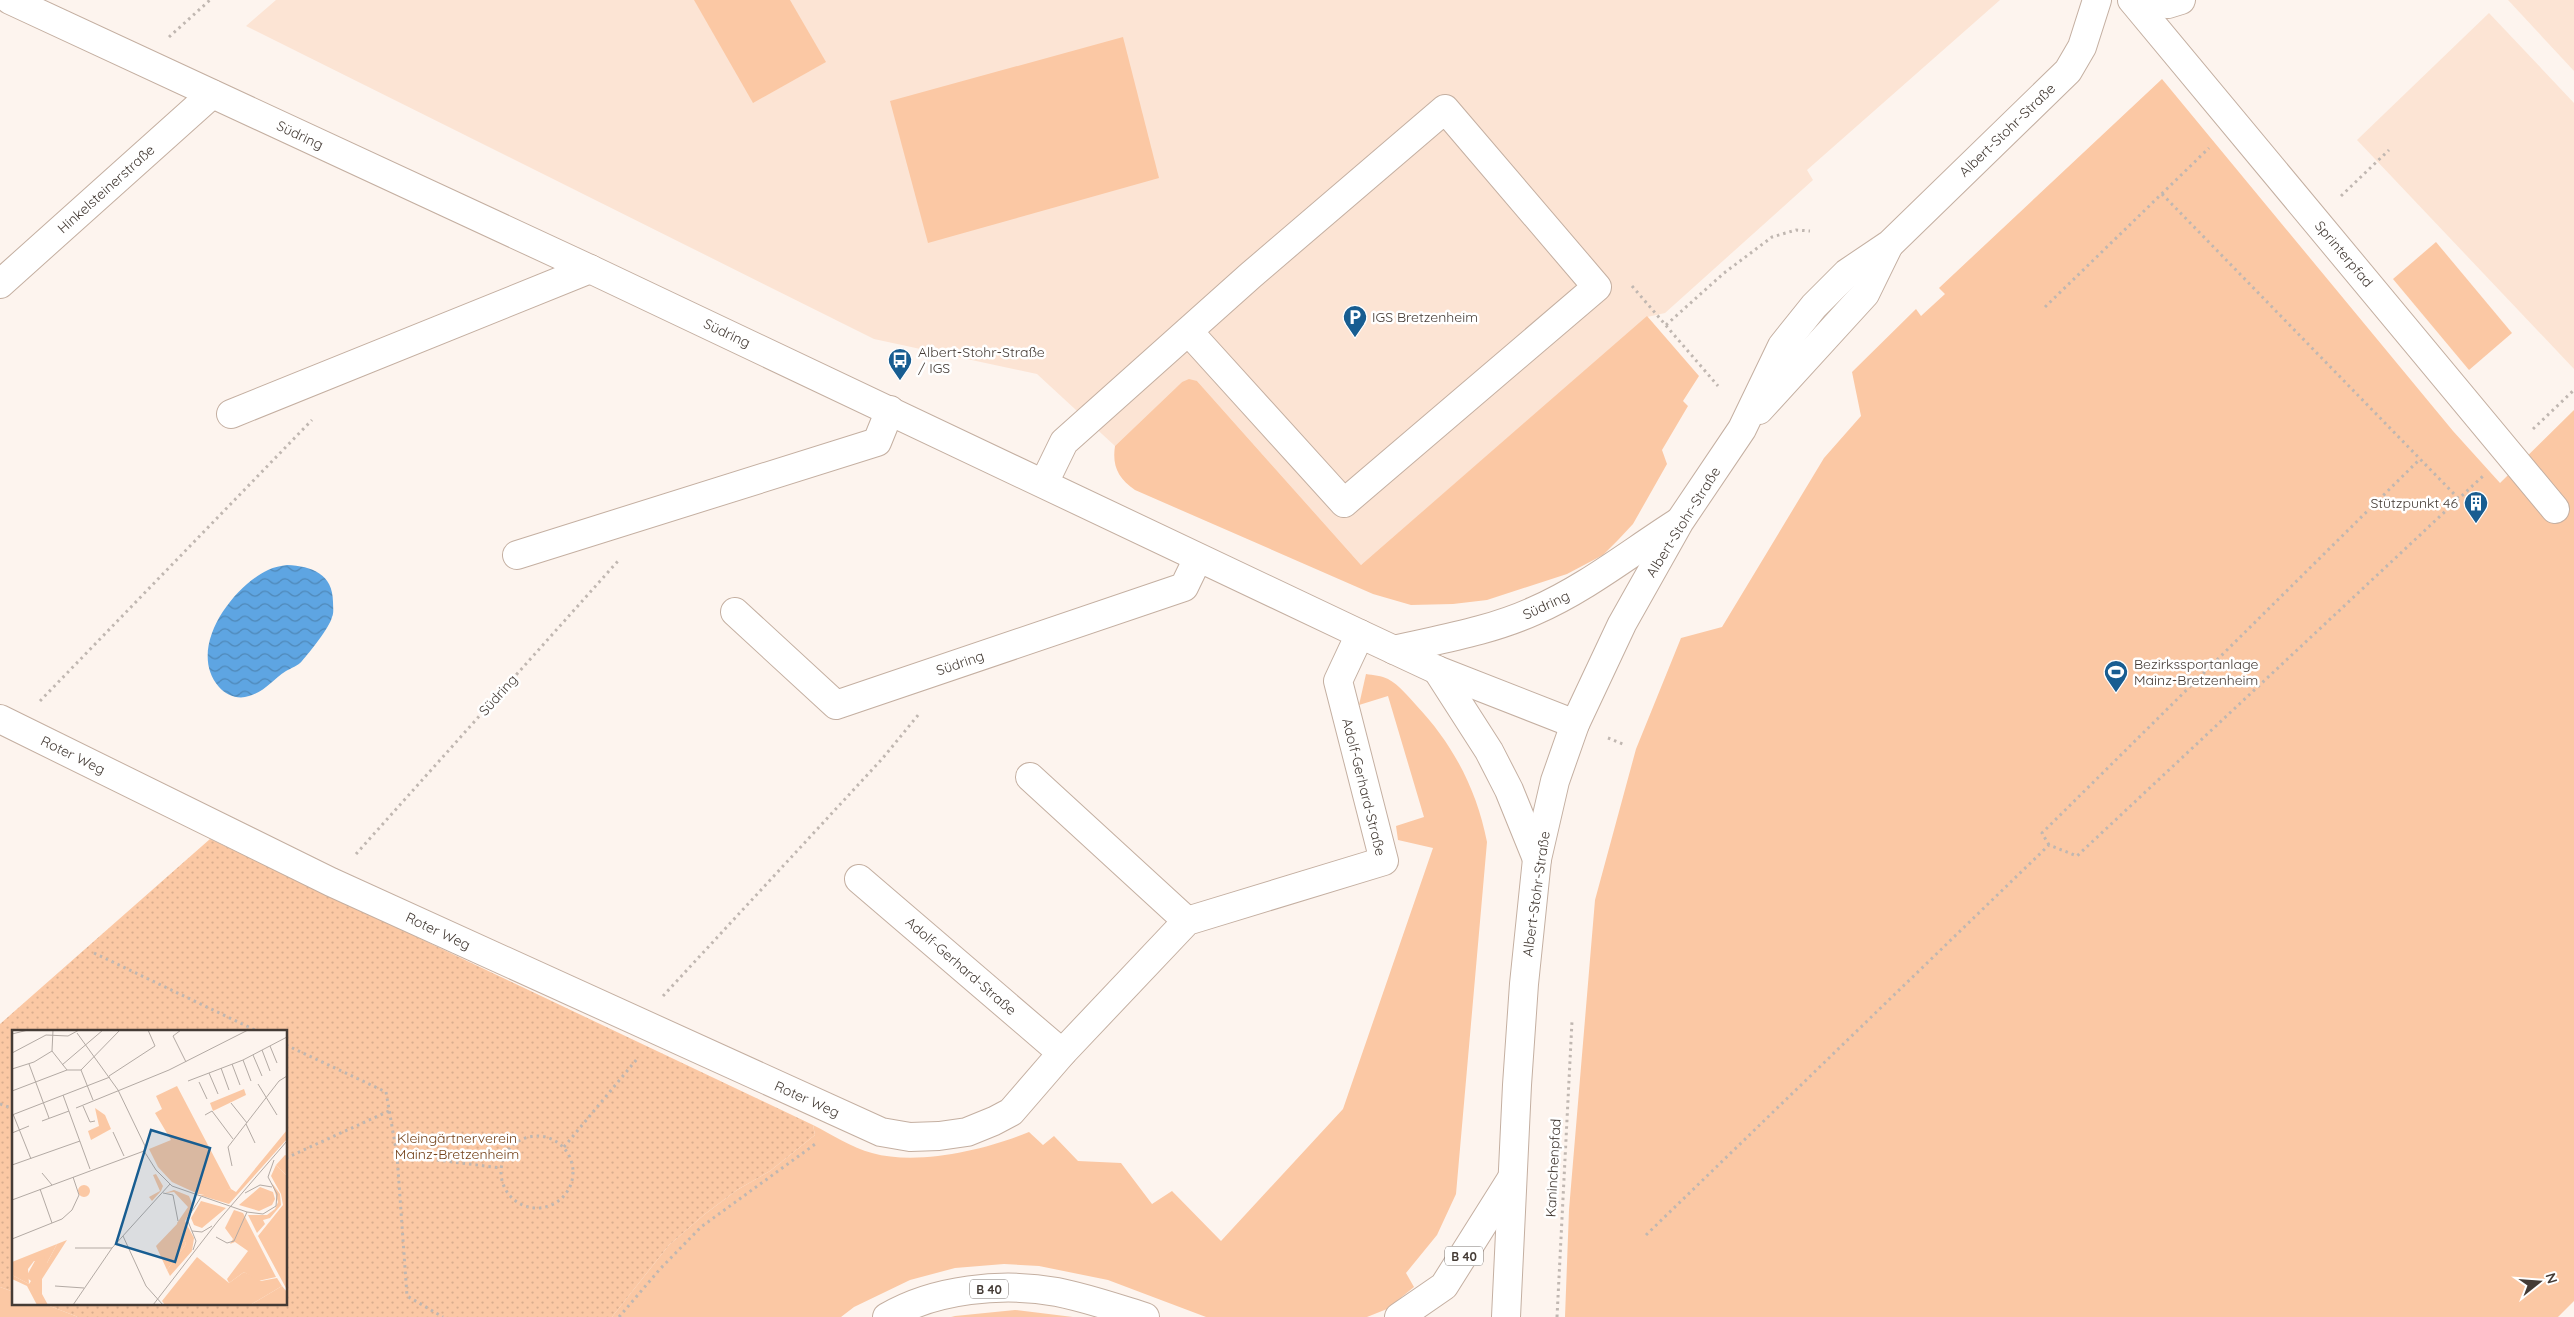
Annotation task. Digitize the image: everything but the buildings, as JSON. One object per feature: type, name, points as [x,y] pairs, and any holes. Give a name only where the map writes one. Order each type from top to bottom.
[{"type":"main road","name":"Südring","points":[[10,0],[590,269],[1437,670],[1575,724]]},
{"type":"main road","name":"Albert-Stohr-Straße","points":[[1506,1317],[1512,1178],[1524,984],[1537,860],[1555,781],[1575,724],[1622,624],[1680,520],[1742,429],[1802,366],[1865,294],[1890,244],[2068,71],[2082,46],[2097,0]]},
{"type":"main road","name":"Sprinterpfad","points":[[2132,0],[2555,509]]},
{"type":"main road","points":[[2138,0],[2168,4],[2181,0]]},
{"type":"main road","name":"Hinkelsteinerstraße","points":[[0,284],[212,94]]},
{"type":"main road","points":[[1044,483],[1064,442],[1188,330],[1445,109],[1597,287],[1344,503],[1188,330]]},
{"type":"main road","points":[[231,414],[590,269]]},
{"type":"main road","points":[[517,555],[877,442],[890,410]]},
{"type":"main road","name":"Südring","points":[[1394,650],[1496,626],[1533,612],[1577,590],[1680,520]]},
{"type":"main road","name":"Südring","points":[[735,612],[836,705],[1184,587],[1198,558]]},
{"type":"main road","name":"Adolf-Gerhard-Straße","points":[[881,1132],[910,1137],[939,1136],[967,1132],[1011,1112],[1062,1053],[1187,921],[1384,861],[1338,681],[1360,634]]},
{"type":"main road","points":[[1437,670],[1489,751],[1512,797],[1537,860]]},
{"type":"main road","name":"Roter Weg","points":[[7,723],[331,882],[881,1132]]},
{"type":"main road","points":[[1030,777],[1187,921]]},
{"type":"main road","name":"Adolf-Gerhard-Straße","points":[[860,879],[1062,1053]]},
{"type":"main road","name":"B 40","points":[[1398,1317],[1444,1286],[1512,1178]]},
{"type":"main road","name":"B 40","points":[[886,1317],[899,1310],[935,1298],[963,1291],[992,1288],[1056,1292],[1145,1317]]},
{"type":"path","points":[[143,61],[210,0]]},
{"type":"path","points":[[2045,307],[2234,123]]},
{"type":"path","points":[[2316,220],[2390,150]]},
{"type":"path","points":[[2162,194],[2459,499]]},
{"type":"path","points":[[1666,325],[1724,272],[1772,237],[1796,230],[1810,231]]},
{"type":"path","points":[[2420,459],[2042,833],[2049,845],[2076,856],[2574,390]]},
{"type":"path","points":[[7,723],[318,414]]},
{"type":"path","name":"Südring","points":[[331,882],[620,560]]},
{"type":"path","points":[[564,1147],[650,1027],[925,707]]},
{"type":"path","points":[[1646,1235],[2049,845]]},
{"type":"path","points":[[94,953],[255,1030]]},
{"type":"path","name":"Kaninchenpfad","points":[[1557,1317],[1572,1021]]},
{"type":"path","points":[[288,1046],[386,1092],[397,1155],[407,1296],[443,1317]]},
{"type":"path","points":[[0,1104],[12,1108]]},
{"type":"path","points":[[288,1157],[389,1111]]},
{"type":"path","points":[[619,1317],[660,1268],[701,1228],[819,1141],[838,1113]]},
{"type":"path","points":[[530,1136],[542,1136],[554,1140],[564,1147],[573,1168],[572,1180],[568,1191],[550,1205],[527,1207],[516,1202],[508,1194],[502,1183],[501,1168],[502,1158],[518,1140],[530,1136]]},
{"type":"path","points":[[397,1155],[501,1168]]},
{"type":"shaded area","points":[[276,0],[2000,0],[1807,170],[1813,180],[1665,313],[1647,317],[1361,565],[1197,381],[1182,382],[1115,446],[1037,374],[874,339],[246,26]]},
{"type":"shaded area","points":[[2508,0],[2574,0],[2574,71]]},
{"type":"shaded area","points":[[2489,13],[2574,103],[2574,369],[2357,140]]},
{"type":"green space","points":[[694,0],[790,0],[826,62],[753,103]]},
{"type":"green space","points":[[1123,37],[1159,178],[928,243],[890,101]]},
{"type":"green space","name":"Bezirkssportanlage Mainz-Bretzenheim","points":[[2162,79],[2453,431],[2500,483],[2574,410],[2574,1301],[2558,1317],[1565,1317],[1569,1210],[1595,900],[1636,749],[1681,638],[1722,627],[1824,458],[1861,416],[1852,372],[1916,309],[1921,316],[1945,294],[1939,288]]},
{"type":"green space","points":[[2436,242],[2512,333],[2469,370],[2393,279]]},
{"type":"green space","points":[[1647,316],[1699,376],[1683,401],[1688,406],[1662,450],[1667,464],[1633,524],[1603,555],[1567,574],[1487,600],[1453,604],[1411,605],[1373,594],[1135,490],[1120,476],[1114,460],[1115,446],[1182,382],[1189,379],[1197,381],[1361,565]]},
{"type":"green space","points":[[1366,674],[1386,678],[1396,684],[1441,736],[1462,769],[1470,786],[1483,823],[1487,842],[1456,1194],[1437,1235],[1406,1273],[1414,1287],[1387,1309],[1367,1317],[1206,1317],[1108,1280],[1039,1266],[1004,1264],[955,1268],[910,1280],[854,1307],[841,1317],[612,1317],[669,1245],[705,1214],[737,1190],[770,1171],[815,1135],[813,1125],[864,1151],[890,1157],[910,1158],[930,1157],[972,1150],[1012,1139],[1029,1132],[1043,1145],[1054,1136],[1078,1161],[1121,1163],[1152,1204],[1172,1191],[1221,1241],[1343,1109],[1433,848],[1398,840],[1396,826],[1424,817],[1388,696],[1359,705]]},
{"type":"green space","name":"Kleingärtnerverein Mainz-Bretzenheim","points":[[210,839],[813,1125],[815,1135],[770,1171],[737,1190],[705,1214],[669,1245],[612,1317],[78,1317],[45,1304],[288,1304],[288,1030],[12,1030],[12,1291],[0,1287],[0,1024]]},
{"type":"green space","points":[[0,1287],[12,1291],[12,1304],[45,1304],[78,1317],[0,1317]]},
{"type":"green space","points":[[1015,1310],[1073,1317],[951,1317],[955,1316]]},
{"type":"water","points":[[287,565],[305,567],[325,578],[332,592],[333,615],[319,640],[299,664],[281,674],[255,694],[237,697],[229,694],[219,687],[210,672],[208,655],[211,638],[218,621],[228,604],[254,578],[270,569]]},
{"type":"place","name":"IGS Bretzenheim","points":[[1355,338]]},
{"type":"place","name":"Albert-Stohr-Straße / IGS","points":[[900,381]]},
{"type":"place","name":"Stützpunkt 46","points":[[2476,524]]},
{"type":"place","name":"Bezirkssportanlage Mainz-Bretzenheim","points":[[2116,693]]}]
